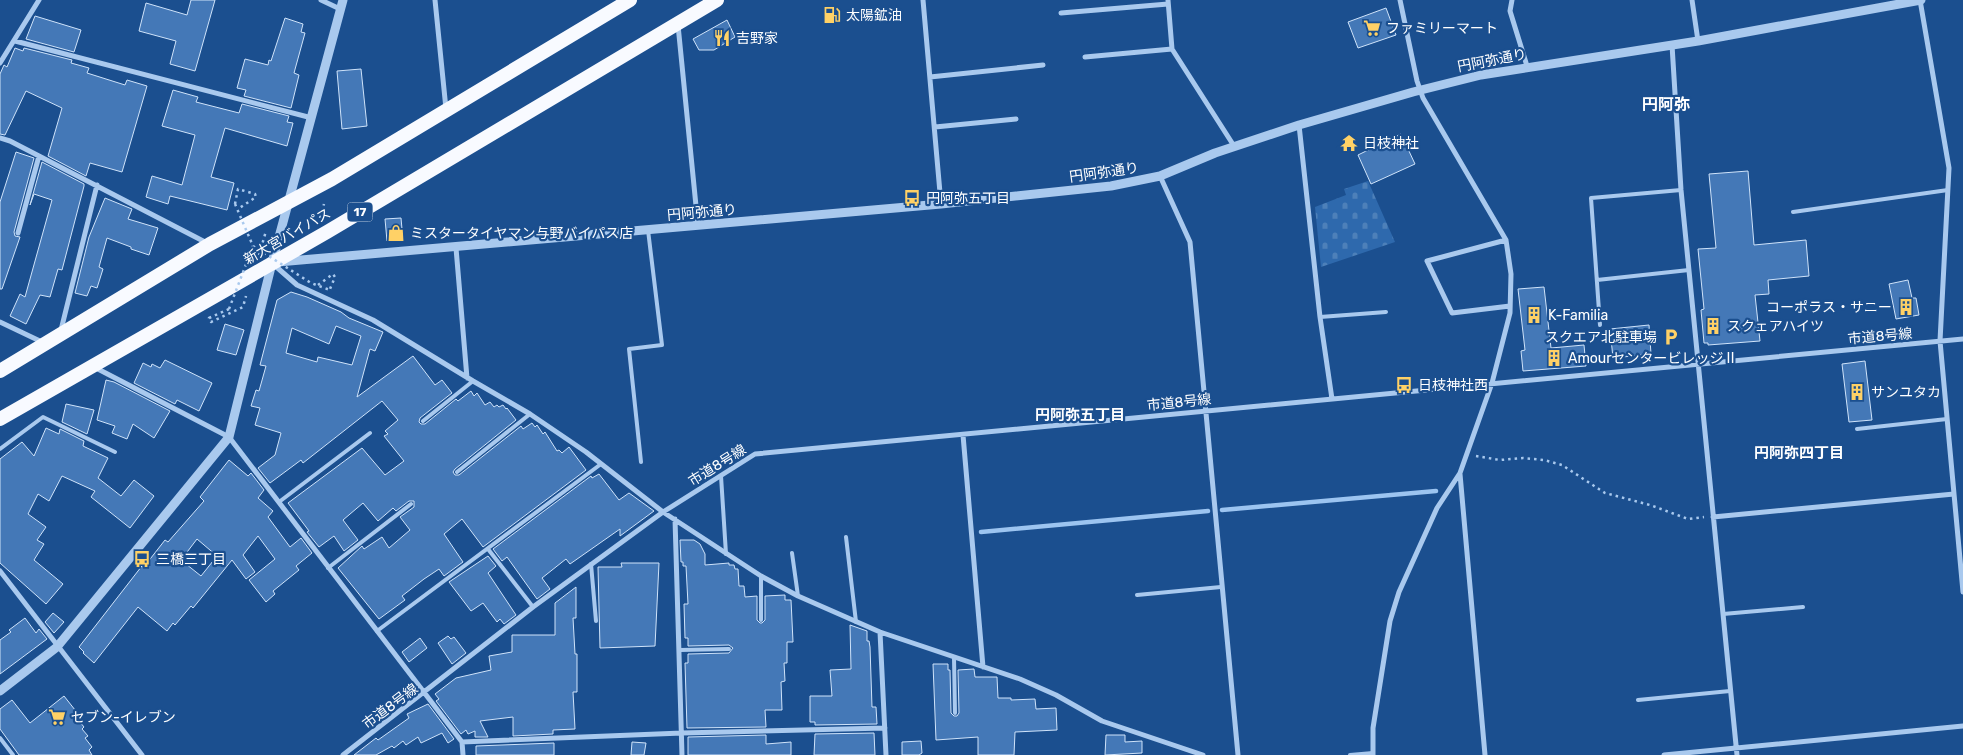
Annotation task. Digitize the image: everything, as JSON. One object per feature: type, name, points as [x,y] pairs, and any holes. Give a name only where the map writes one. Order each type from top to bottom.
[{"type":"highway","name":"新大宮バイパス","points":[[0,371],[210,244],[332,179],[630,0]]},
{"type":"highway","name":"新大宮バイパス","points":[[0,419],[91,365],[272,263],[716,0]]},
{"type":"street","points":[[0,63],[39,0]]},
{"type":"street","points":[[0,691],[57,647],[229,438],[272,263],[342,5],[321,0]]},
{"type":"street","points":[[435,0],[446,109]]},
{"type":"street","points":[[923,0],[941,204]]},
{"type":"street","points":[[1373,754],[1373,728],[1378,690],[1392,614],[1399,592],[1438,508],[1460,473],[1492,383],[1510,313],[1511,274],[1506,240],[1420,90],[1400,0]]},
{"type":"street","points":[[1512,0],[1510,11],[1527,66]]},
{"type":"street","points":[[1692,0],[1698,40]]},
{"type":"street","points":[[1920,0],[1949,168],[1940,341],[1963,592]]},
{"type":"street","name":"円阿弥通り","points":[[272,263],[941,204],[1111,186],[1160,176],[1192,161],[1234,146],[1420,90],[1481,75],[1527,66],[1672,45],[1892,2],[1920,0]]},
{"type":"street","points":[[1061,13],[1168,2],[1172,49],[1234,146]]},
{"type":"street","points":[[678,24],[698,226]]},
{"type":"street","points":[[14,41],[312,118]]},
{"type":"street","points":[[1672,45],[1681,190],[1737,755]]},
{"type":"street","points":[[1085,57],[1172,49]]},
{"type":"street","points":[[930,76],[1043,65]]},
{"type":"street","points":[[935,127],[1016,119]]},
{"type":"street","points":[[1299,126],[1320,317],[1332,399]]},
{"type":"street","points":[[0,138],[10,141],[210,244]]},
{"type":"street","points":[[18,233],[39,156]]},
{"type":"street","points":[[1160,176],[1190,242],[1238,755]]},
{"type":"street","points":[[60,336],[97,185]]},
{"type":"street","points":[[1506,240],[1427,261],[1452,313],[1510,306]]},
{"type":"street","points":[[456,248],[467,378]]},
{"type":"street","points":[[272,263],[297,285],[374,320],[473,382],[530,414],[601,464],[663,512],[760,576],[798,596],[880,632],[1020,679],[1056,695],[1102,722],[1191,754],[1203,755]]},
{"type":"street","points":[[0,322],[45,344]]},
{"type":"street","name":"市道8号線","points":[[343,755],[591,564],[663,512],[755,454],[1963,339]]},
{"type":"street","points":[[91,365],[229,438],[462,742],[463,755]]},
{"type":"street","points":[[963,435],[983,667]]},
{"type":"street","points":[[1460,473],[1485,755]]},
{"type":"street","points":[[1713,516],[1954,494]]},
{"type":"street","points":[[675,519],[682,755]]},
{"type":"street","points":[[0,571],[142,755]]},
{"type":"street","points":[[880,632],[886,755]]},
{"type":"street","points":[[1664,755],[1963,726]]},
{"type":"street","points":[[462,742],[682,733],[885,728]]},
{"type":"lane","points":[[1600,325],[1591,198],[1681,190]]},
{"type":"lane","points":[[1793,212],[1948,190]]},
{"type":"lane","points":[[641,462],[629,349],[662,345],[648,230]]},
{"type":"lane","points":[[1597,280],[1689,270]]},
{"type":"lane","points":[[1320,317],[1386,312]]},
{"type":"lane","points":[[422,421],[473,382]]},
{"type":"lane","points":[[457,472],[530,414]]},
{"type":"lane","points":[[0,449],[43,417],[115,452]]},
{"type":"lane","points":[[1857,429],[1947,420]]},
{"type":"lane","points":[[279,502],[370,433]]},
{"type":"lane","points":[[377,632],[601,464]]},
{"type":"lane","points":[[721,476],[726,554]]},
{"type":"lane","points":[[328,568],[411,504]]},
{"type":"lane","points":[[846,537],[856,622]]},
{"type":"lane","points":[[488,549],[533,607]]},
{"type":"lane","points":[[792,553],[798,596]]},
{"type":"lane","points":[[591,564],[596,621]]},
{"type":"lane","points":[[760,576],[761,620]]},
{"type":"lane","points":[[1137,595],[1221,587]]},
{"type":"lane","points":[[1723,614],[1803,607]]},
{"type":"lane","points":[[680,650],[729,649]]},
{"type":"lane","points":[[954,658],[956,713]]},
{"type":"lane","points":[[1638,700],[1730,691]]},
{"type":"lane","points":[[0,738],[13,755]]},
{"type":"lane","points":[[1350,755],[1373,754]]},
{"type":"path","points":[[238,209],[256,197],[255,194],[238,189],[235,204],[253,246],[311,283],[330,290],[335,277],[333,274],[318,285]]},
{"type":"path","points":[[320,218],[324,204]]},
{"type":"path","points":[[253,246],[228,308],[209,318],[210,322],[243,307],[272,210]]},
{"type":"path","points":[[1466,455],[1500,460],[1523,458],[1544,460],[1562,465],[1605,493],[1650,505],[1688,519],[1713,516]]},
{"type":"green space","points":[[1368,181],[1395,242],[1321,267],[1315,207],[1346,195],[1344,189]]},
{"type":"building","points":[[191,0],[215,0],[195,71],[170,64],[176,41],[139,31],[146,3],[187,15]]},
{"type":"building","name":"ファミリーマート","points":[[1386,8],[1396,35],[1358,48],[1348,22]]},
{"type":"building","points":[[35,16],[81,30],[74,52],[26,39]]},
{"type":"building","points":[[285,18],[303,24],[301,32],[305,33],[294,73],[299,75],[291,108],[244,96],[246,90],[237,88],[245,59],[268,65],[269,60],[271,61]]},
{"type":"building","points":[[727,20],[735,37],[714,50],[699,50],[693,39]]},
{"type":"building","points":[[15,48],[23,51],[24,48],[72,60],[71,63],[89,68],[87,73],[125,85],[127,80],[147,86],[122,172],[90,163],[86,176],[48,156],[62,108],[26,91],[5,135],[0,134],[0,74],[4,65],[7,67]]},
{"type":"building","points":[[361,69],[367,126],[342,129],[337,71]]},
{"type":"building","points":[[173,90],[198,97],[196,102],[239,113],[242,104],[289,116],[287,122],[293,123],[287,146],[225,128],[211,177],[234,183],[227,210],[170,196],[168,204],[146,197],[152,176],[182,185],[195,135],[162,126]]},
{"type":"building","points":[[1401,134],[1415,164],[1371,184],[1358,155]]},
{"type":"building","points":[[16,152],[34,158],[14,232],[15,236],[20,237],[2,289],[0,289],[0,202]]},
{"type":"building","points":[[42,162],[84,184],[84,186],[62,270],[58,269],[50,297],[40,295],[26,324],[10,316],[20,294],[25,297],[52,200],[34,194],[30,205]]},
{"type":"building","points":[[1748,171],[1754,245],[1806,240],[1809,276],[1768,280],[1769,294],[1755,295],[1760,341],[1708,345],[1708,343],[1704,343],[1701,310],[1704,309],[1698,249],[1716,248],[1709,174]]},
{"type":"building","points":[[105,198],[132,209],[128,219],[158,228],[149,255],[107,238],[99,267],[103,269],[97,288],[91,286],[87,296],[75,293],[89,237]]},
{"type":"building","points":[[401,218],[403,240],[387,241],[385,219]]},
{"type":"building","name":"コーポラス・サニー","points":[[1908,280],[1912,298],[1916,298],[1919,315],[1896,319],[1889,284]]},
{"type":"building","points":[[1544,287],[1551,348],[1584,345],[1586,366],[1523,371],[1521,351],[1525,350],[1518,289]]},
{"type":"building","points":[[291,292],[307,297],[341,312],[349,318],[383,332],[375,351],[370,349],[357,397],[413,356],[435,385],[442,380],[452,393],[420,418],[419,422],[421,424],[425,424],[456,399],[458,401],[471,391],[474,396],[477,393],[485,405],[490,402],[494,407],[503,405],[507,408],[516,420],[455,469],[453,472],[455,475],[459,475],[521,426],[523,429],[532,423],[535,427],[537,425],[543,434],[545,432],[557,451],[559,450],[562,453],[569,447],[586,470],[483,547],[462,519],[444,534],[463,562],[444,576],[439,569],[424,579],[402,596],[405,600],[379,619],[338,568],[362,546],[364,549],[382,537],[389,548],[410,530],[400,517],[414,507],[414,501],[409,501],[396,511],[393,508],[378,521],[363,503],[343,520],[358,540],[344,551],[334,536],[319,547],[288,503],[362,448],[385,475],[404,461],[384,436],[388,434],[385,431],[398,420],[382,401],[303,463],[301,460],[270,483],[258,468],[275,455],[281,433],[255,425],[260,408],[251,406],[256,390],[259,391],[266,366],[260,365],[277,300]],"holes":[[[336,326],[361,336],[352,365],[318,357],[317,362],[286,353],[292,328],[329,344]]]},
{"type":"building","points":[[225,324],[244,330],[236,355],[217,350]]},
{"type":"building","points":[[1649,325],[1651,354],[1613,358],[1610,329]]},
{"type":"building","points":[[165,360],[212,383],[199,411],[177,400],[175,404],[134,383],[143,363],[151,367],[152,364],[160,368]]},
{"type":"building","name":"サンユタカ","points":[[1865,361],[1872,420],[1849,422],[1842,364]]},
{"type":"building","points":[[106,380],[114,382],[170,411],[154,438],[133,424],[127,439],[112,433],[115,426],[97,420]]},
{"type":"building","points":[[66,404],[94,410],[87,434],[62,422]]},
{"type":"building","points":[[46,428],[59,434],[60,429],[84,441],[83,446],[108,458],[98,478],[121,496],[134,480],[154,496],[130,528],[91,497],[95,491],[62,476],[49,501],[38,494],[28,514],[46,527],[37,540],[44,544],[34,560],[63,584],[46,604],[0,563],[0,459],[22,442],[34,456]]},
{"type":"building","points":[[229,460],[248,476],[251,473],[264,490],[258,498],[273,511],[268,517],[290,547],[301,538],[312,553],[296,566],[299,570],[273,591],[275,594],[266,602],[249,580],[275,559],[258,536],[243,555],[255,572],[246,579],[232,560],[193,608],[191,606],[175,625],[173,623],[167,631],[138,607],[94,663],[79,647],[145,562],[147,563],[165,540],[168,542],[204,501],[200,497]],"holes":[[[197,539],[217,556],[201,576],[181,560]]]},
{"type":"building","points":[[599,474],[619,500],[629,493],[654,511],[620,536],[620,529],[570,564],[566,559],[542,578],[550,589],[537,599],[507,557],[502,561],[493,549],[591,476],[592,478]]},
{"type":"building","points":[[680,540],[694,540],[700,544],[705,554],[705,565],[729,563],[729,565],[734,565],[735,569],[738,569],[739,586],[744,586],[745,597],[757,596],[757,620],[760,623],[765,620],[765,596],[785,595],[785,600],[791,600],[793,642],[787,642],[787,663],[784,663],[785,681],[781,682],[782,710],[765,710],[766,727],[687,728],[685,663],[688,663],[688,654],[729,653],[733,648],[729,645],[688,646],[688,638],[685,638],[684,604],[688,604],[686,566],[683,566],[683,562],[681,562]]},
{"type":"building","points":[[488,556],[496,566],[488,573],[516,615],[504,624],[500,619],[497,622],[483,603],[471,611],[449,582]]},
{"type":"building","points":[[621,563],[659,563],[655,646],[600,648],[598,567],[622,567]]},
{"type":"building","points":[[576,587],[576,618],[573,618],[575,654],[577,654],[577,692],[573,692],[575,729],[553,730],[553,734],[513,736],[513,717],[480,721],[488,737],[475,737],[475,731],[468,734],[466,730],[461,734],[436,701],[439,699],[435,694],[456,678],[491,670],[489,656],[512,652],[512,635],[555,635],[555,603]]},
{"type":"building","points":[[53,613],[64,622],[54,633],[45,622]]},
{"type":"building","points":[[25,618],[36,633],[39,629],[47,639],[0,674],[0,640],[11,632],[9,630]]},
{"type":"building","points":[[850,625],[867,631],[867,641],[869,641],[870,647],[872,707],[876,707],[877,724],[815,725],[815,722],[810,722],[810,696],[832,696],[830,670],[851,669]]},
{"type":"building","points":[[448,636],[451,639],[454,637],[466,653],[452,664],[438,643]]},
{"type":"building","points":[[420,638],[427,648],[409,662],[402,652]]},
{"type":"building","points":[[933,664],[948,664],[948,670],[950,670],[951,713],[954,716],[957,716],[959,713],[958,670],[974,669],[975,677],[997,677],[998,698],[1011,698],[1011,700],[1035,699],[1036,709],[1056,708],[1057,730],[1015,732],[1014,755],[978,755],[978,737],[936,740]]},
{"type":"building","points":[[64,696],[79,715],[76,717],[88,736],[85,738],[92,747],[89,750],[92,755],[19,755],[0,729],[0,709],[12,700],[30,723]]},
{"type":"building","points":[[428,704],[454,739],[448,743],[442,733],[421,743],[418,737],[406,745],[403,741],[394,748],[392,746],[376,755],[354,755],[376,738],[378,740],[409,718],[407,714]]},
{"type":"building","points":[[874,733],[875,755],[814,755],[815,734]]},
{"type":"building","points":[[766,735],[766,744],[791,742],[791,755],[688,755],[688,737]]},
{"type":"building","points":[[1106,735],[1125,735],[1125,742],[1142,741],[1142,753],[1105,755]]},
{"type":"building","points":[[921,741],[922,753],[919,755],[902,755],[902,742]]},
{"type":"building","points":[[632,742],[646,743],[644,755],[631,755]]},
{"type":"building","points":[[554,743],[554,755],[476,755],[476,746]]},
{"type":"waterway","points":[[1222,510],[1436,491]]},
{"type":"waterway","points":[[981,532],[1208,511]]},
{"type":"place","name":"太陽鉱油","points":[[832,15]]},
{"type":"place","name":"ファミリーマート","points":[[1372,28]]},
{"type":"place","name":"吉野家","points":[[722,38]]},
{"type":"place","name":"日枝神社","points":[[1349,143]]},
{"type":"place","name":"円阿弥五丁目","points":[[912,198]]},
{"type":"place","name":"ミスタータイヤマン与野バイパス店","points":[[396,233]]},
{"type":"place","name":"コーポラス・サニー","points":[[1906,307]]},
{"type":"place","name":"K-Familia","points":[[1534,315]]},
{"type":"place","name":"スクェアハイツ","points":[[1713,326]]},
{"type":"place","name":"スクエア北駐車場","points":[[1671,337]]},
{"type":"place","name":"AmourセンタービレッジⅡ","points":[[1554,358]]},
{"type":"place","name":"日枝神社西","points":[[1404,385]]},
{"type":"place","name":"サンユタカ","points":[[1857,392]]},
{"type":"place","name":"三橋三丁目","points":[[142,559]]},
{"type":"place","name":"セブン-イレブン","points":[[57,717]]},
{"type":"district","name":"円阿弥","points":[[1666,104]]},
{"type":"district","name":"円阿弥五丁目","points":[[1080,415]]},
{"type":"district","name":"円阿弥四丁目","points":[[1799,453]]}]
